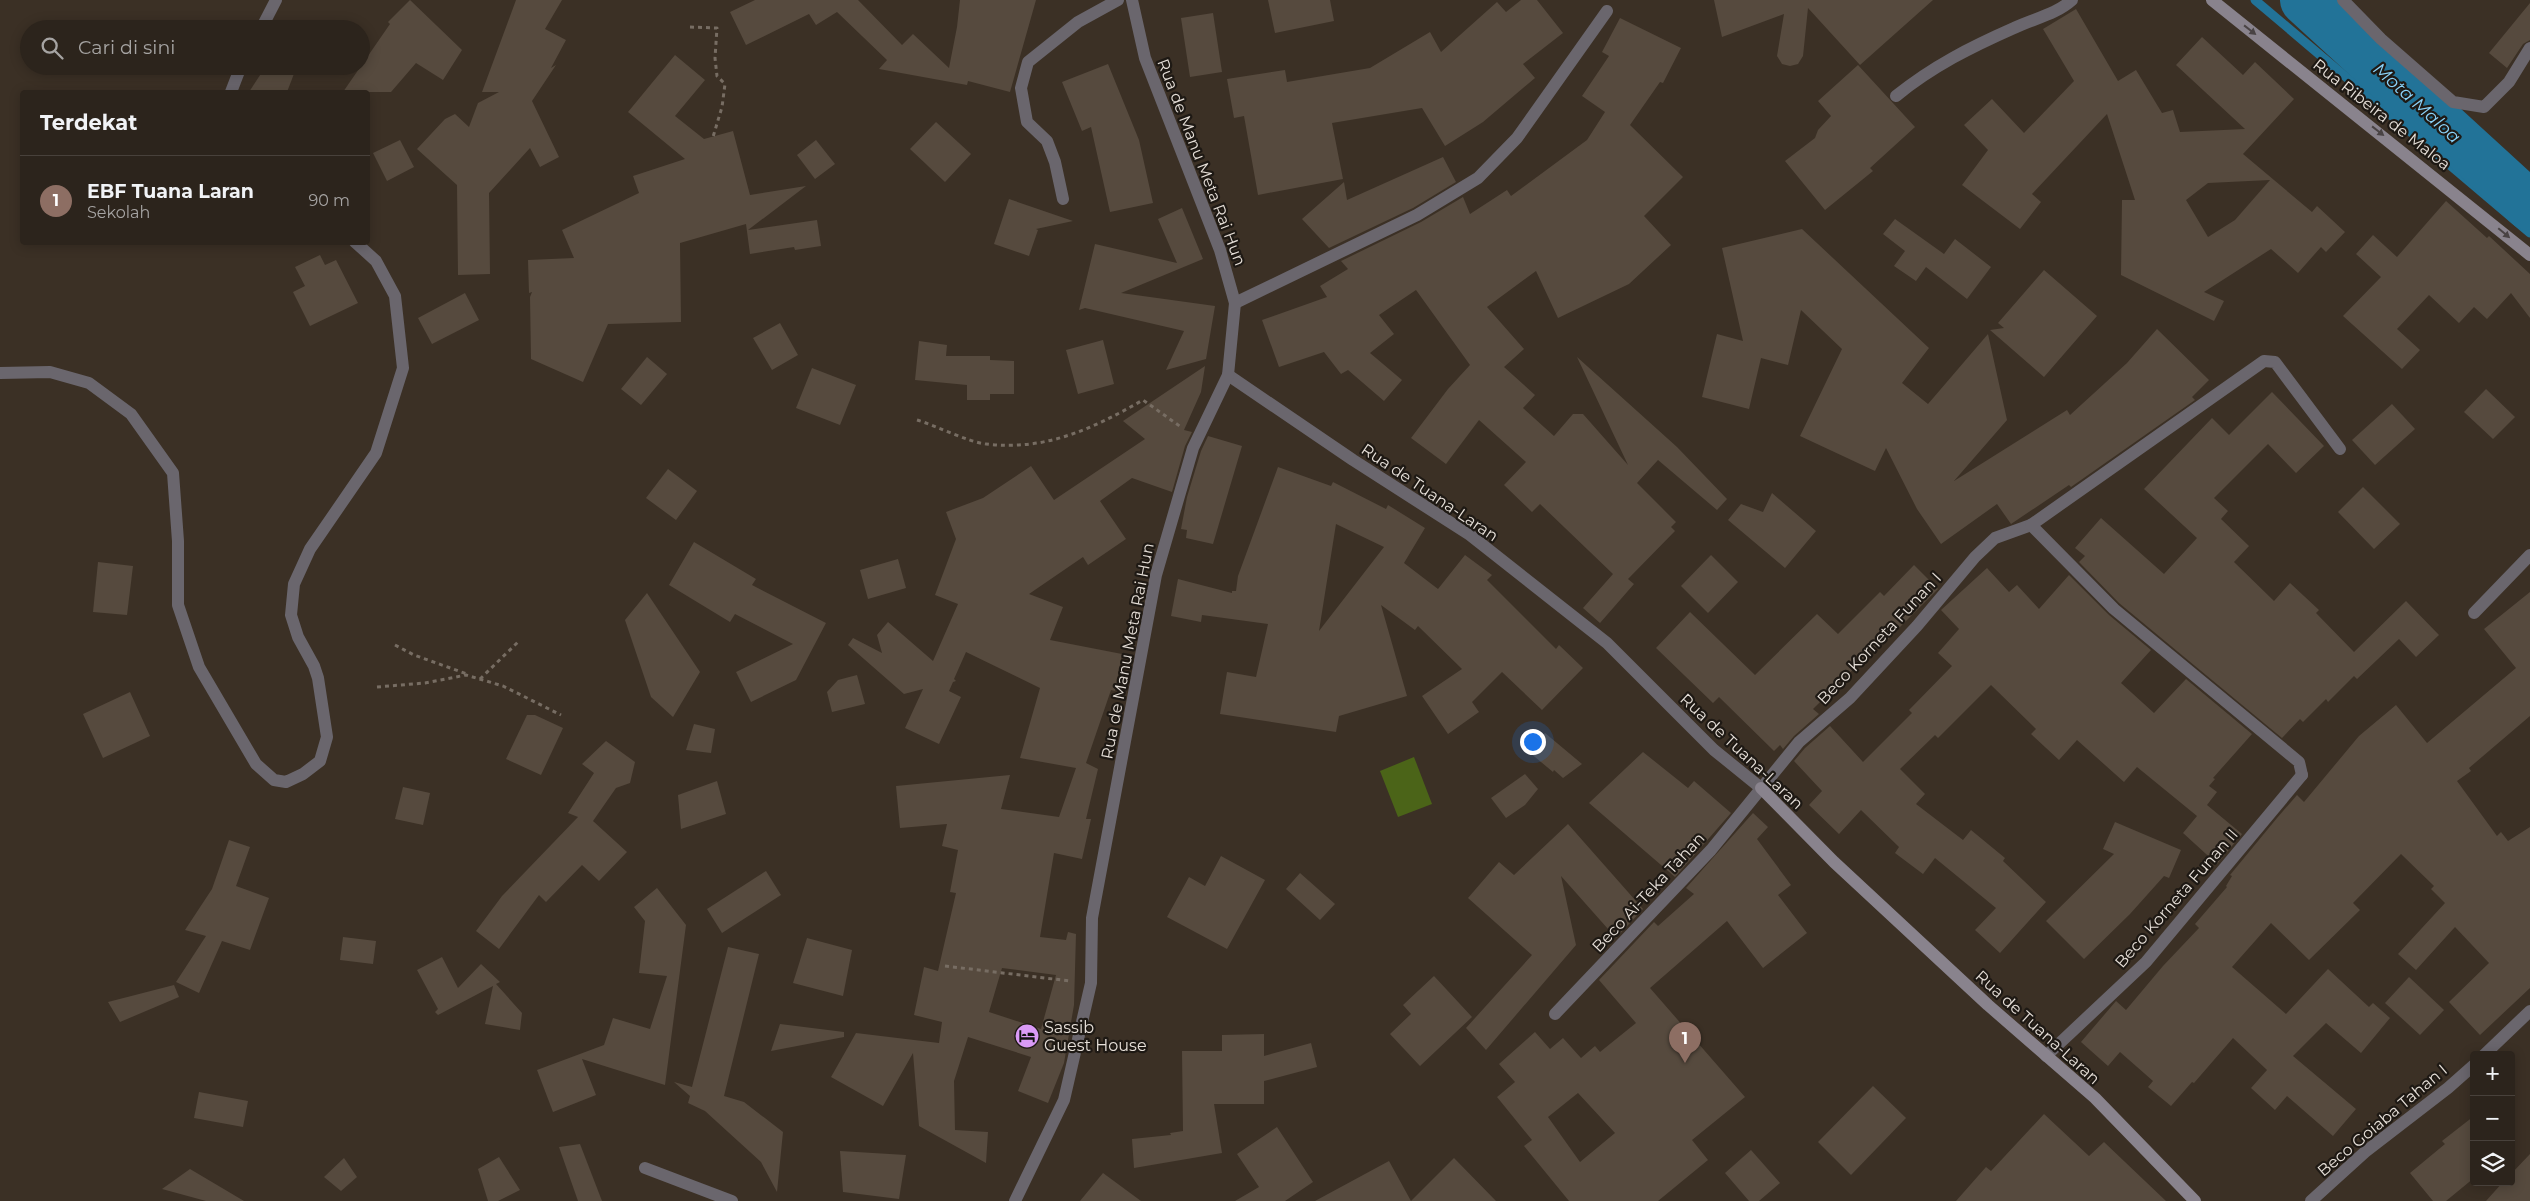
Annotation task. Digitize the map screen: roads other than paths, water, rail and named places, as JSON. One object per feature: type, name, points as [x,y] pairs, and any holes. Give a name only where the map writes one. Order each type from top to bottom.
[{"type":"street","points":[[266,20],[276,0]]},
{"type":"street","points":[[1063,199],[1047,142],[1027,122],[1021,88],[1028,62],[1078,22],[1118,0]]},
{"type":"street","name":"Rua de Manu Meta Rai Hun","points":[[1015,1201],[1064,1100],[1091,984],[1092,918],[1156,575],[1197,438],[1228,375],[1235,303],[1220,250],[1145,58],[1132,0]]},
{"type":"street","points":[[1896,96],[1949,58],[2016,27],[2059,11],[2072,0]]},
{"type":"street","name":"Rua Ribeira de Maloa","points":[[2212,0],[2530,255]]},
{"type":"street","points":[[2343,0],[2381,39],[2453,102],[2484,107],[2509,82],[2530,48]]},
{"type":"street","points":[[1235,303],[1418,214],[1478,178],[1517,138],[1607,11]]},
{"type":"street","points":[[232,90],[237,75]]},
{"type":"street","points":[[0,373],[50,372],[89,383],[131,414],[172,473],[176,522],[178,605],[198,667],[256,764],[274,780],[286,782],[303,774],[320,760],[327,737],[318,678],[314,666],[298,637],[291,615],[294,584],[310,549],[376,453],[402,368],[395,296],[376,261],[358,245]]},
{"type":"street","name":"Beco Korneta Funan I","points":[[1761,788],[1799,742],[1850,698],[1917,626],[1975,557],[1995,538],[2031,525],[2264,361],[2274,362],[2340,449]]},
{"type":"street","name":"Rua de Tuana-Laran","points":[[1228,375],[1353,460],[1470,535],[1607,644],[1714,750],[1761,788],[1841,868],[2094,1098],[2195,1201]]},
{"type":"street","name":"Beco Korneta Funan II","points":[[2031,525],[2114,609],[2299,762],[2302,775],[2146,962],[2046,1056]]},
{"type":"street","points":[[2474,613],[2530,555]]},
{"type":"street","name":"Beco Ai-Teka Tahan","points":[[1555,1014],[1711,850],[1761,788]]},
{"type":"street","points":[[2488,1051],[2530,1011]]},
{"type":"street","name":"Beco Goiaba Tahan I","points":[[2311,1201],[2365,1152],[2448,1088],[2470,1069]]},
{"type":"street","points":[[645,1168],[732,1201]]},
{"type":"waterway","points":[[2255,0],[2530,233]]},
{"type":"waterway","name":"Mota Maloa","points":[[2305,0],[2530,206]]},
{"type":"place","name":"Sassib Guest House","points":[[1027,1036]]},
{"type":"place","name":"EBF Tuana Laran","points":[[1685,1063]]}]
